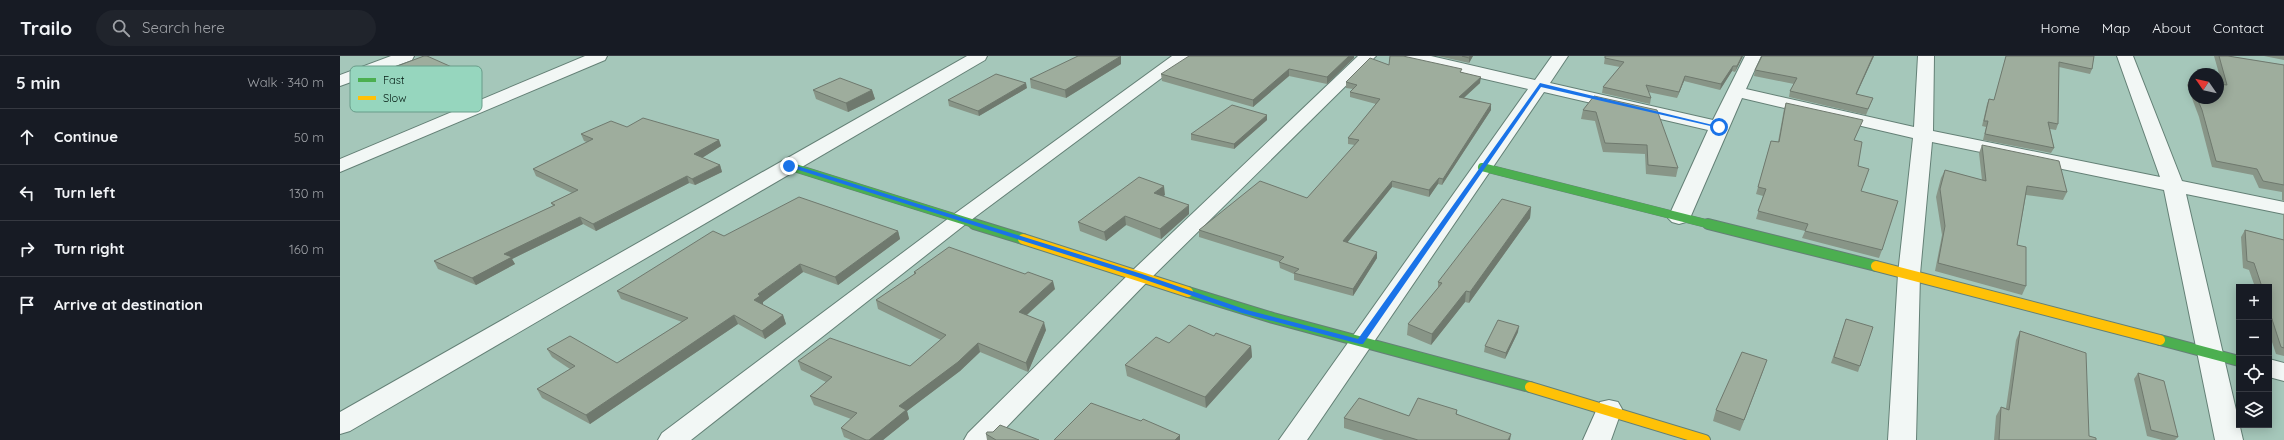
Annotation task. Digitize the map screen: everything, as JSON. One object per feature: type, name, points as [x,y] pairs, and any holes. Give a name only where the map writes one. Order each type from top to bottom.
[{"type":"street","points":[[380,66],[406,56]]},
{"type":"street","points":[[482,106],[599,56]]},
{"type":"street","points":[[340,424],[979,56]]},
{"type":"street","points":[[672,440],[960,219],[1183,56]]},
{"type":"street","points":[[978,440],[1140,276],[1368,56]]},
{"type":"street","points":[[1409,56],[1719,127]]},
{"type":"street","points":[[1293,440],[1560,56]]},
{"type":"street","points":[[1679,218],[1719,127],[1753,56]]},
{"type":"street","points":[[1902,440],[1909,274],[1923,135],[1926,56]]},
{"type":"street","points":[[2125,56],[2174,187],[2212,354],[2229,440]]},
{"type":"street","points":[[340,81],[350,77]]},
{"type":"street","points":[[1737,92],[1850,116],[1923,135],[2174,187],[2284,208]]},
{"type":"street","points":[[340,166],[467,112]]},
{"type":"street","points":[[789,166],[1140,276],[1244,311],[1468,369],[1609,409],[1705,440]]},
{"type":"street","points":[[1482,168],[1909,274],[2236,360]]},
{"type":"street","points":[[2272,369],[2284,372]]},
{"type":"street","points":[[1598,440],[1609,409]]},
{"type":"building","points":[[427,56],[450,66],[397,66]]},
{"type":"building","points":[[1078,56],[1121,56],[1065,90],[1030,79]]},
{"type":"building","points":[[1189,56],[1349,56],[1327,77],[1289,69],[1253,100],[1161,74]]},
{"type":"building","points":[[1390,56],[1403,56],[1462,69],[1460,72],[1481,77],[1459,97],[1491,104],[1443,179],[1439,178],[1429,190],[1392,181],[1343,241],[1377,252],[1353,289],[1294,273],[1299,269],[1279,262],[1284,257],[1199,230],[1260,181],[1307,198],[1359,140],[1348,138],[1380,99],[1350,92],[1357,85],[1346,82],[1370,58],[1389,65]]},
{"type":"building","points":[[1605,56],[1742,56],[1737,66],[1733,66],[1721,84],[1685,76],[1679,92],[1646,85],[1651,98],[1603,87],[1624,62],[1605,58]]},
{"type":"building","points":[[1762,56],[1873,56],[1856,94],[1873,98],[1868,109],[1790,91],[1797,78],[1755,70]]},
{"type":"building","points":[[2006,56],[2094,56],[2092,69],[2059,62],[2058,124],[2048,122],[2054,148],[1985,134],[1988,121],[1984,121],[1989,99],[1994,100]]},
{"type":"building","points":[[2219,56],[2228,56],[2284,65],[2284,185],[2263,181],[2257,169],[2216,161],[2200,104],[2224,104],[2224,85],[2227,85],[2224,68],[2222,68]]},
{"type":"building","points":[[996,74],[1026,83],[978,111],[948,100]]},
{"type":"building","points":[[840,78],[872,90],[846,103],[813,90]]},
{"type":"building","points":[[1594,96],[1657,110],[1678,168],[1648,165],[1647,145],[1605,143],[1596,112],[1583,110]]},
{"type":"building","points":[[1786,103],[1863,120],[1854,140],[1862,142],[1858,166],[1869,169],[1861,191],[1898,201],[1882,250],[1805,231],[1808,224],[1758,211],[1766,189],[1758,187],[1771,141],[1779,142]]},
{"type":"building","points":[[1232,105],[1267,115],[1234,144],[1191,134]]},
{"type":"building","points":[[643,118],[719,140],[694,154],[720,165],[692,179],[687,176],[593,224],[580,217],[504,254],[512,257],[472,278],[434,261],[555,205],[551,203],[578,190],[533,169],[593,139],[581,134],[611,121],[627,127]]},
{"type":"building","points":[[1982,145],[2059,161],[2067,192],[2027,186],[2017,245],[2026,247],[2026,286],[1938,263],[1945,226],[1940,189],[1945,170],[1986,181]]},
{"type":"building","points":[[1139,177],[1164,186],[1154,193],[1189,205],[1160,229],[1125,216],[1104,232],[1078,222]]},
{"type":"building","points":[[799,197],[898,231],[835,277],[800,264],[758,294],[760,296],[754,300],[783,315],[762,331],[734,315],[586,415],[537,389],[575,366],[547,349],[570,336],[617,363],[688,318],[617,291],[713,231],[724,236]]},
{"type":"building","points":[[1502,199],[1531,207],[1470,292],[1466,291],[1432,334],[1408,324],[1442,283],[1438,282]]},
{"type":"building","points":[[2245,230],[2284,240],[2284,348],[2281,347],[2272,319],[2272,284],[2261,284],[2254,263],[2247,261]]},
{"type":"building","points":[[949,247],[1025,274],[1028,272],[1053,281],[1019,312],[1044,322],[1026,363],[978,343],[958,362],[899,406],[906,410],[869,440],[841,428],[857,413],[810,396],[832,377],[798,361],[830,338],[910,366],[946,335],[876,300],[916,273],[914,272]]},
{"type":"building","points":[[1846,319],[1873,327],[1860,366],[1834,357]]},
{"type":"building","points":[[1498,320],[1519,326],[1506,353],[1485,346]]},
{"type":"building","points":[[1189,325],[1214,336],[1216,333],[1251,346],[1205,397],[1125,365],[1156,337],[1169,343]]},
{"type":"building","points":[[2020,331],[2086,353],[2089,436],[2096,438],[2096,440],[1999,440],[2001,407],[2009,410]]},
{"type":"building","points":[[1742,352],[1767,360],[1744,420],[1716,410]]},
{"type":"building","points":[[2138,373],[2164,381],[2178,437],[2151,430]]},
{"type":"building","points":[[1359,398],[1409,416],[1418,398],[1457,410],[1456,414],[1511,434],[1508,440],[1418,440],[1344,418]]},
{"type":"building","points":[[1091,403],[1141,421],[1143,419],[1180,435],[1175,440],[1054,440]]},
{"type":"building","points":[[1000,425],[1039,440],[996,440],[986,434],[987,432],[993,432]]},
{"type":"traffic: fast","points":[[789,166],[1023,239]]},
{"type":"traffic: fast","points":[[1482,167],[1876,266]]},
{"type":"traffic: fast","points":[[1188,292],[1230,306],[1316,330],[1445,363],[1530,387]]},
{"type":"traffic: fast","points":[[2160,340],[2236,360]]},
{"type":"traffic: slow","points":[[1023,239],[1188,292]]},
{"type":"traffic: slow","points":[[1876,266],[2160,340]]},
{"type":"traffic: slow","points":[[1530,387],[1705,440]]},
{"type":"route","points":[[789,166],[1140,276],[1244,311],[1360,342],[1540,85],[1719,127]]}]
